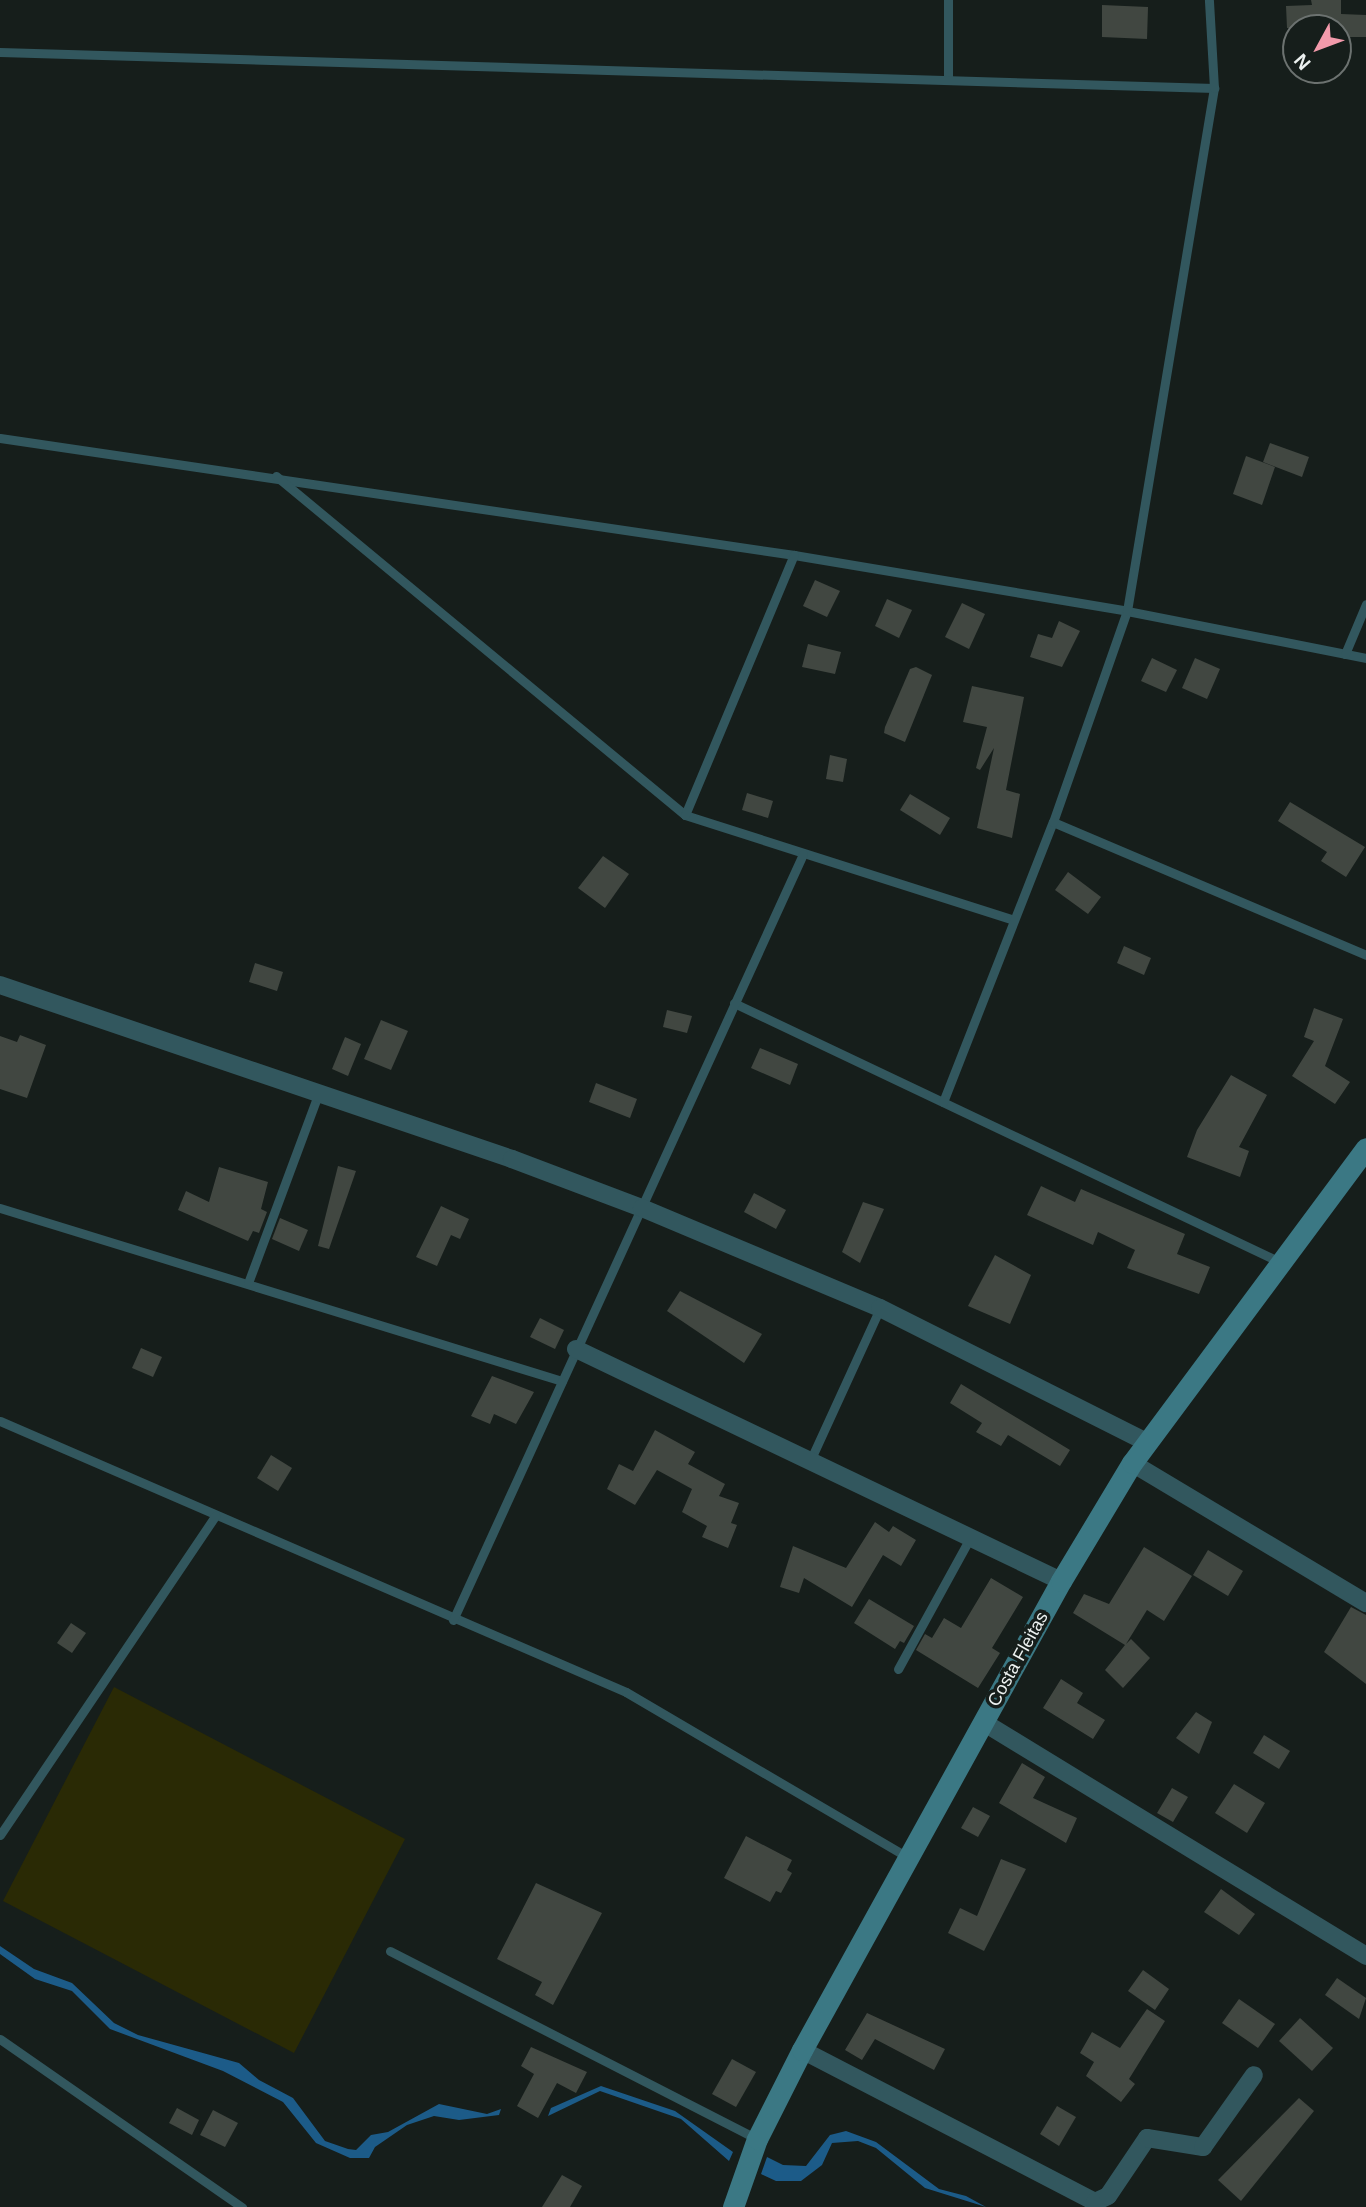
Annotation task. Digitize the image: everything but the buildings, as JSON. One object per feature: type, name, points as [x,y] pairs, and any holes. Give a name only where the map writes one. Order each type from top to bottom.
[{"type":"main road","name":"Costa Fleitas","points":[[733,2207],[757,2139],[802,2050],[1061,1581],[1132,1463],[1366,1148]]},
{"type":"street","points":[[0,985],[319,1092],[642,1208],[880,1308],[1147,1442]]},
{"type":"street","points":[[576,1349],[1061,1581]]},
{"type":"street","points":[[1132,1463],[1366,1603]]},
{"type":"street","points":[[983,1722],[1366,1956]]},
{"type":"street","points":[[802,2050],[1096,2202],[1104,2200],[1146,2138],[1203,2147],[1254,2075]]},
{"type":"lane","points":[[948,0],[948,79]]},
{"type":"lane","points":[[943,1102],[1053,822],[1127,611],[1214,88],[1209,0]]},
{"type":"lane","points":[[0,51],[1214,88]]},
{"type":"lane","points":[[0,438],[276,476],[794,555],[1127,611],[1366,658]]},
{"type":"lane","points":[[276,476],[685,815],[1014,920]]},
{"type":"lane","points":[[685,815],[794,555]]},
{"type":"lane","points":[[1345,654],[1366,604]]},
{"type":"lane","points":[[1053,822],[1366,955]]},
{"type":"lane","points":[[453,1620],[803,854]]},
{"type":"lane","points":[[734,1003],[1282,1263]]},
{"type":"lane","points":[[248,1283],[319,1092]]},
{"type":"lane","points":[[0,1208],[562,1381]]},
{"type":"lane","points":[[810,1461],[880,1308]]},
{"type":"lane","points":[[0,1421],[453,1620],[626,1692],[909,1857]]},
{"type":"lane","points":[[0,1835],[215,1516]]},
{"type":"lane","points":[[898,1669],[970,1538]]},
{"type":"lane","points":[[390,1951],[757,2139]]},
{"type":"lane","points":[[0,2039],[242,2207]]},
{"type":"shaded area","points":[[114,1687],[405,1839],[294,2053],[3,1901]]},
{"type":"water","points":[[0,1946],[34,1969],[72,1983],[114,2023],[138,2035],[239,2063],[259,2080],[293,2098],[325,2141],[348,2149],[356,2150],[371,2135],[388,2132],[439,2104],[487,2114],[501,2109],[499,2115],[459,2120],[434,2116],[407,2125],[375,2147],[369,2158],[350,2158],[316,2143],[283,2102],[223,2071],[110,2029],[72,1991],[35,1979],[0,1954]]},
{"type":"water","points":[[601,2086],[675,2111],[733,2152],[729,2161],[681,2119],[600,2091],[548,2116],[551,2108]]},
{"type":"water","points":[[846,2131],[876,2142],[939,2189],[966,2196],[986,2207],[925,2188],[876,2148],[858,2141],[832,2143],[822,2165],[801,2181],[776,2181],[761,2174],[767,2157],[783,2165],[806,2166],[830,2135]]}]
